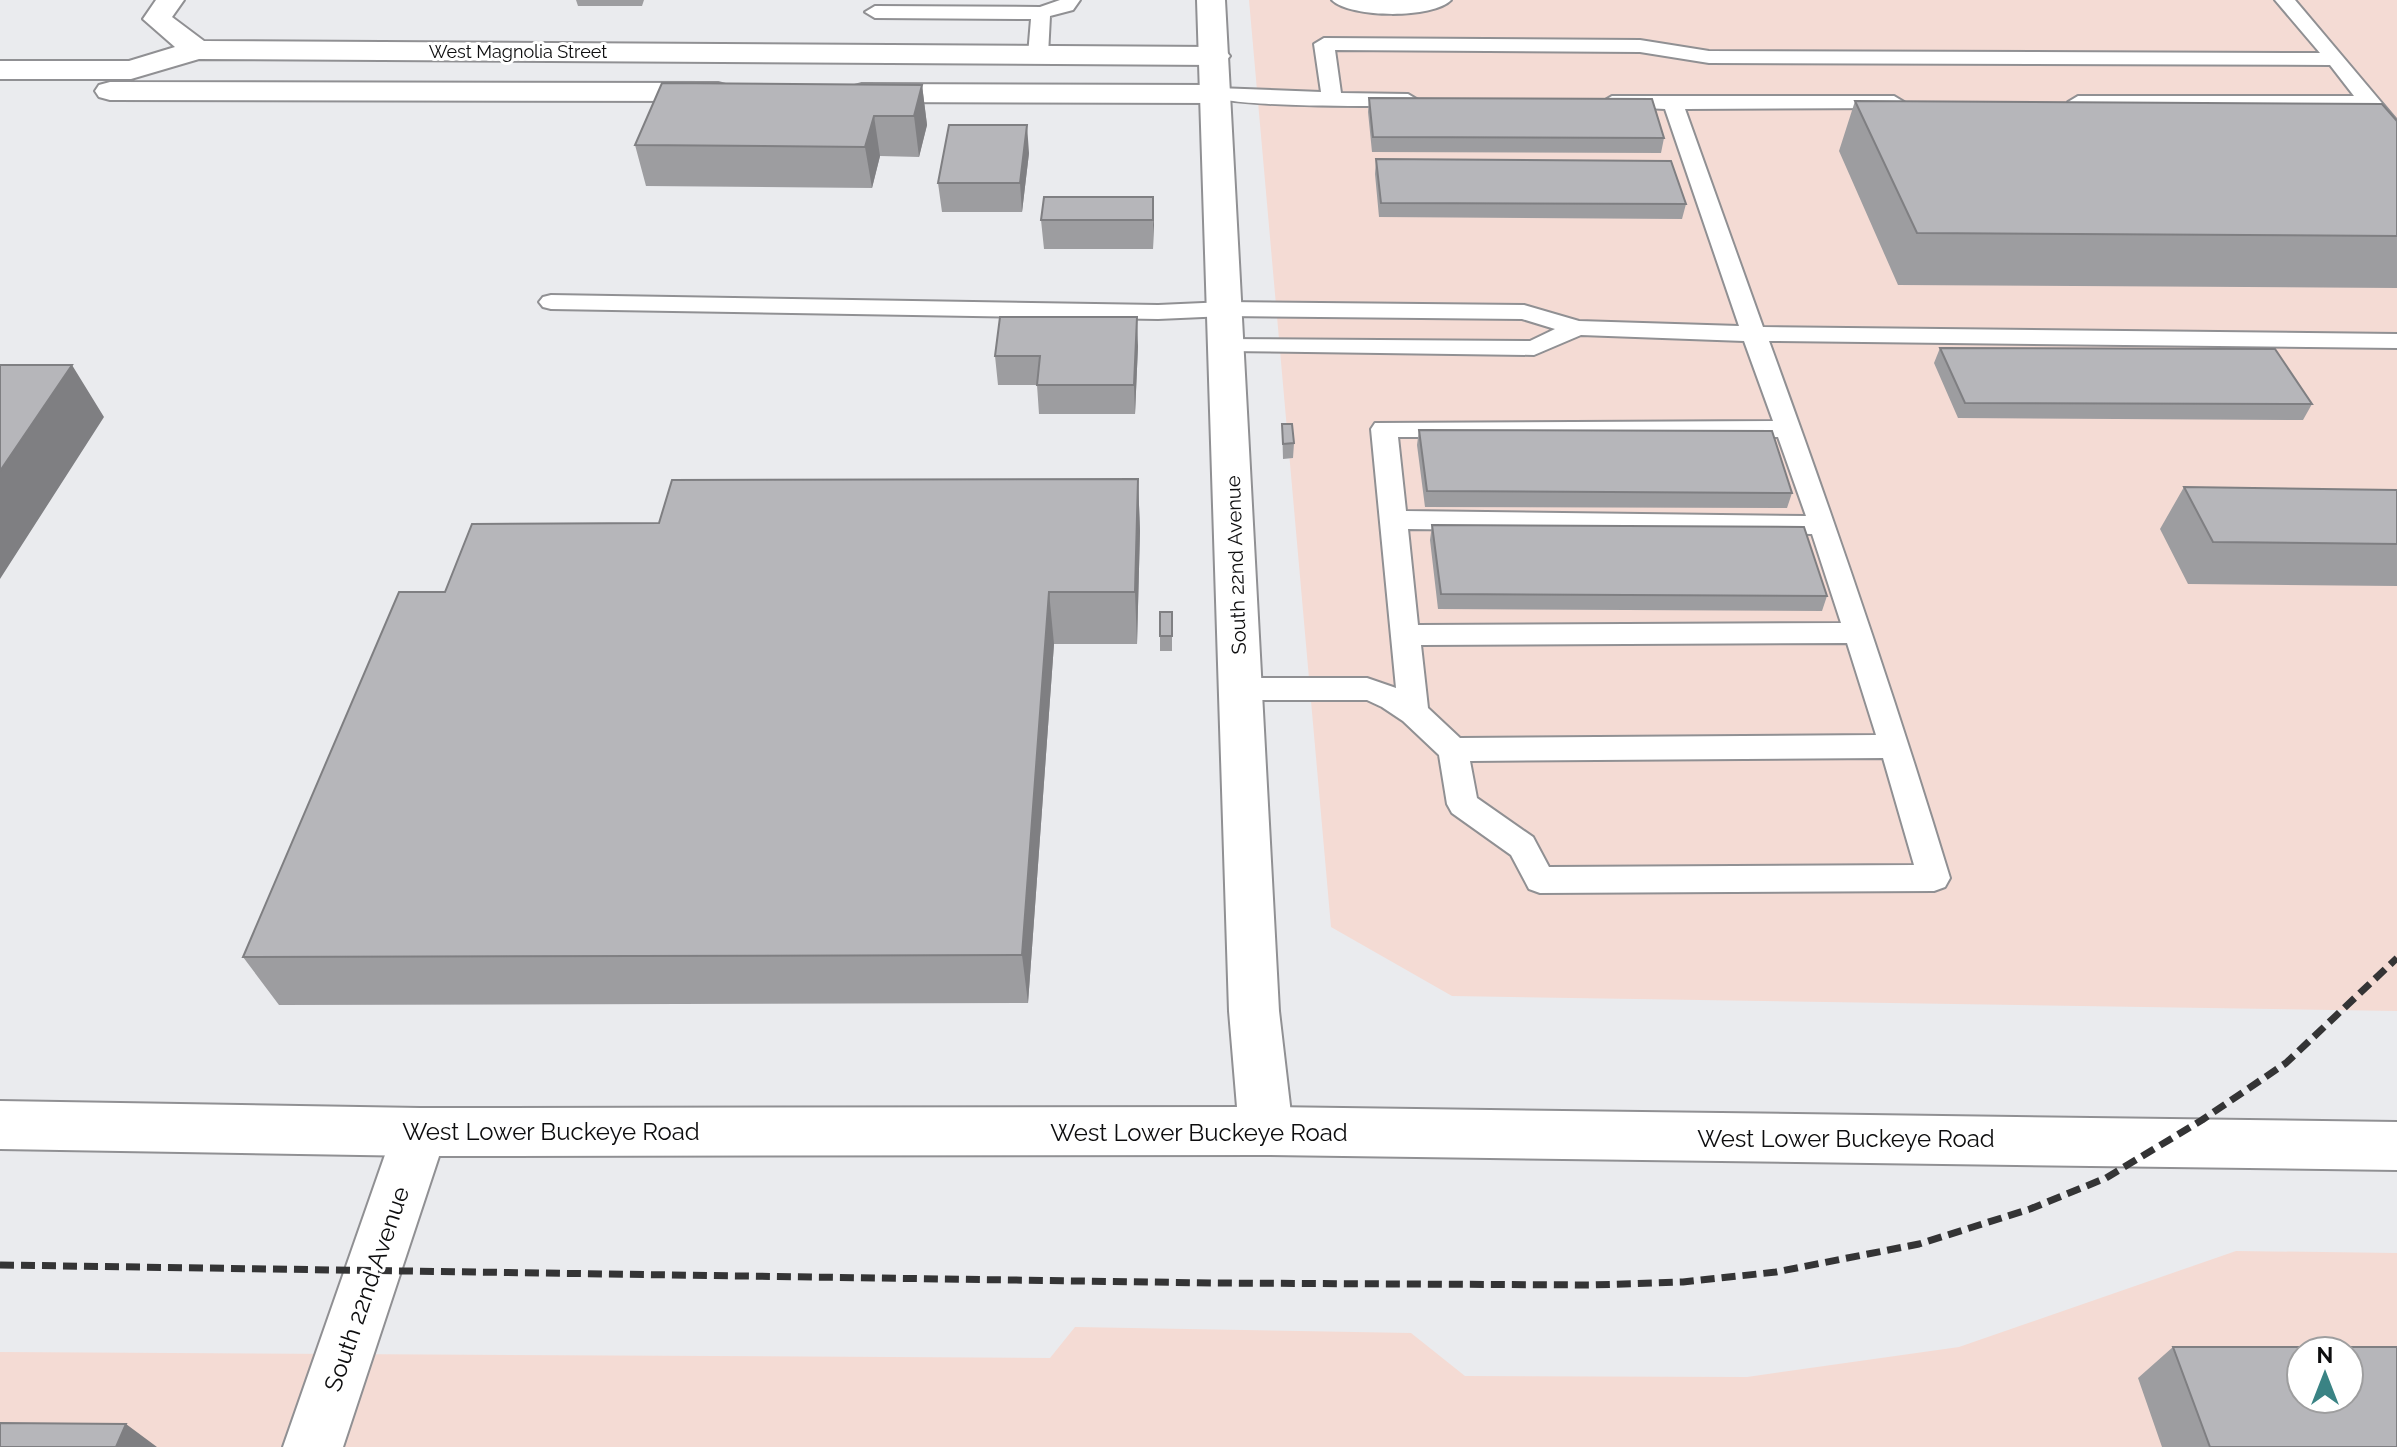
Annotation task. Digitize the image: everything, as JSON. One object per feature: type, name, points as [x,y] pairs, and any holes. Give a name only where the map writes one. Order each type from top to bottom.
[{"type":"street","points":[[170,0],[157,19],[197,50]]},
{"type":"street","name":"South 22nd Avenue","points":[[1211,0],[1254,1011],[1266,1131]]},
{"type":"street","name":"West Magnolia Street","points":[[0,70],[131,70],[197,50],[1038,55],[1216,75]]},
{"type":"street","points":[[1033,93],[1038,55]]},
{"type":"street","points":[[829,93],[1033,93],[1216,75]]},
{"type":"street","name":"West Magnolia Street","points":[[0,91],[750,92]]},
{"type":"street","name":"West Lower Buckeye Road","points":[[0,1125],[420,1132],[1266,1131],[2397,1146]]},
{"type":"street","name":"South 22nd Avenue","points":[[313,1447],[420,1132]]},
{"type":"lane","points":[[875,12],[1041,13],[1066,6],[1070,0]]},
{"type":"lane","points":[[1342,0],[1366,6],[1419,7],[1435,5],[1441,0]]},
{"type":"lane","points":[[2285,0],[2397,134]]},
{"type":"lane","points":[[1038,55],[1041,13]]},
{"type":"lane","points":[[1332,99],[1324,44],[1640,46],[1709,57],[2336,59]]},
{"type":"lane","points":[[1216,75],[1332,99],[1425,100]]},
{"type":"lane","points":[[1595,102],[1911,102]]},
{"type":"lane","points":[[2053,102],[2370,102]]},
{"type":"lane","points":[[1241,689],[1367,689],[1387,694],[1413,711],[1453,750],[1463,804],[1522,846],[1540,880],[1934,878],[1823,525],[1673,103]]},
{"type":"lane","points":[[551,302],[1158,312],[1226,327],[1534,348],[1577,328]]},
{"type":"lane","points":[[1226,327],[1524,312],[1577,328],[1754,334],[2397,341]]},
{"type":"lane","points":[[1413,711],[1384,429],[1788,429]]},
{"type":"lane","points":[[1394,520],[1823,525]]},
{"type":"lane","points":[[1405,635],[1858,633]]},
{"type":"lane","points":[[1453,750],[1895,746]]},
{"type":"shaded area","points":[[1249,0],[2397,0],[2397,1011],[1452,996],[1331,927]]},
{"type":"shaded area","points":[[2236,1251],[2397,1253],[2397,1447],[0,1447],[0,1352],[1050,1358],[1075,1327],[1411,1333],[1465,1376],[1747,1377],[1959,1347]]},
{"type":"building","points":[[662,83],[922,85],[914,116],[874,116],[865,147],[635,145]]},
{"type":"building","points":[[1369,98],[1652,99],[1664,138],[1373,137]]},
{"type":"building","points":[[1855,101],[2382,104],[2397,121],[2397,236],[1917,233]]},
{"type":"building","points":[[949,125],[1027,125],[1020,183],[938,183]]},
{"type":"building","points":[[1376,159],[1671,161],[1686,204],[1381,203]]},
{"type":"building","points":[[1044,197],[1153,197],[1153,220],[1041,220]]},
{"type":"building","points":[[1000,317],[1137,317],[1134,385],[1037,385],[1040,356],[995,356]]},
{"type":"building","points":[[1940,348],[2275,349],[2312,404],[1965,403]]},
{"type":"building","points":[[0,365],[72,365],[0,471]]},
{"type":"building","points":[[1282,424],[1292,424],[1294,443],[1283,444]]},
{"type":"building","points":[[1419,430],[1772,431],[1792,493],[1427,491]]},
{"type":"building","points":[[1138,479],[1135,592],[1049,592],[1022,955],[243,957],[399,592],[445,592],[472,524],[659,523],[672,480]]},
{"type":"building","points":[[2184,487],[2397,490],[2397,544],[2213,542]]},
{"type":"building","points":[[1432,525],[1804,527],[1827,596],[1441,594]]},
{"type":"building","points":[[1160,612],[1172,612],[1172,636],[1160,636]]},
{"type":"building","points":[[2173,1347],[2285,1347],[2285,1415],[2365,1415],[2365,1347],[2397,1347],[2397,1447],[2210,1447]]},
{"type":"building","points":[[0,1423],[126,1424],[116,1447],[0,1447]]},
{"type":"railway","points":[[0,1265],[1214,1283],[1592,1285],[1683,1282],[1776,1272],[1919,1244],[2030,1209],[2106,1178],[2202,1120],[2286,1063],[2397,958]]}]
